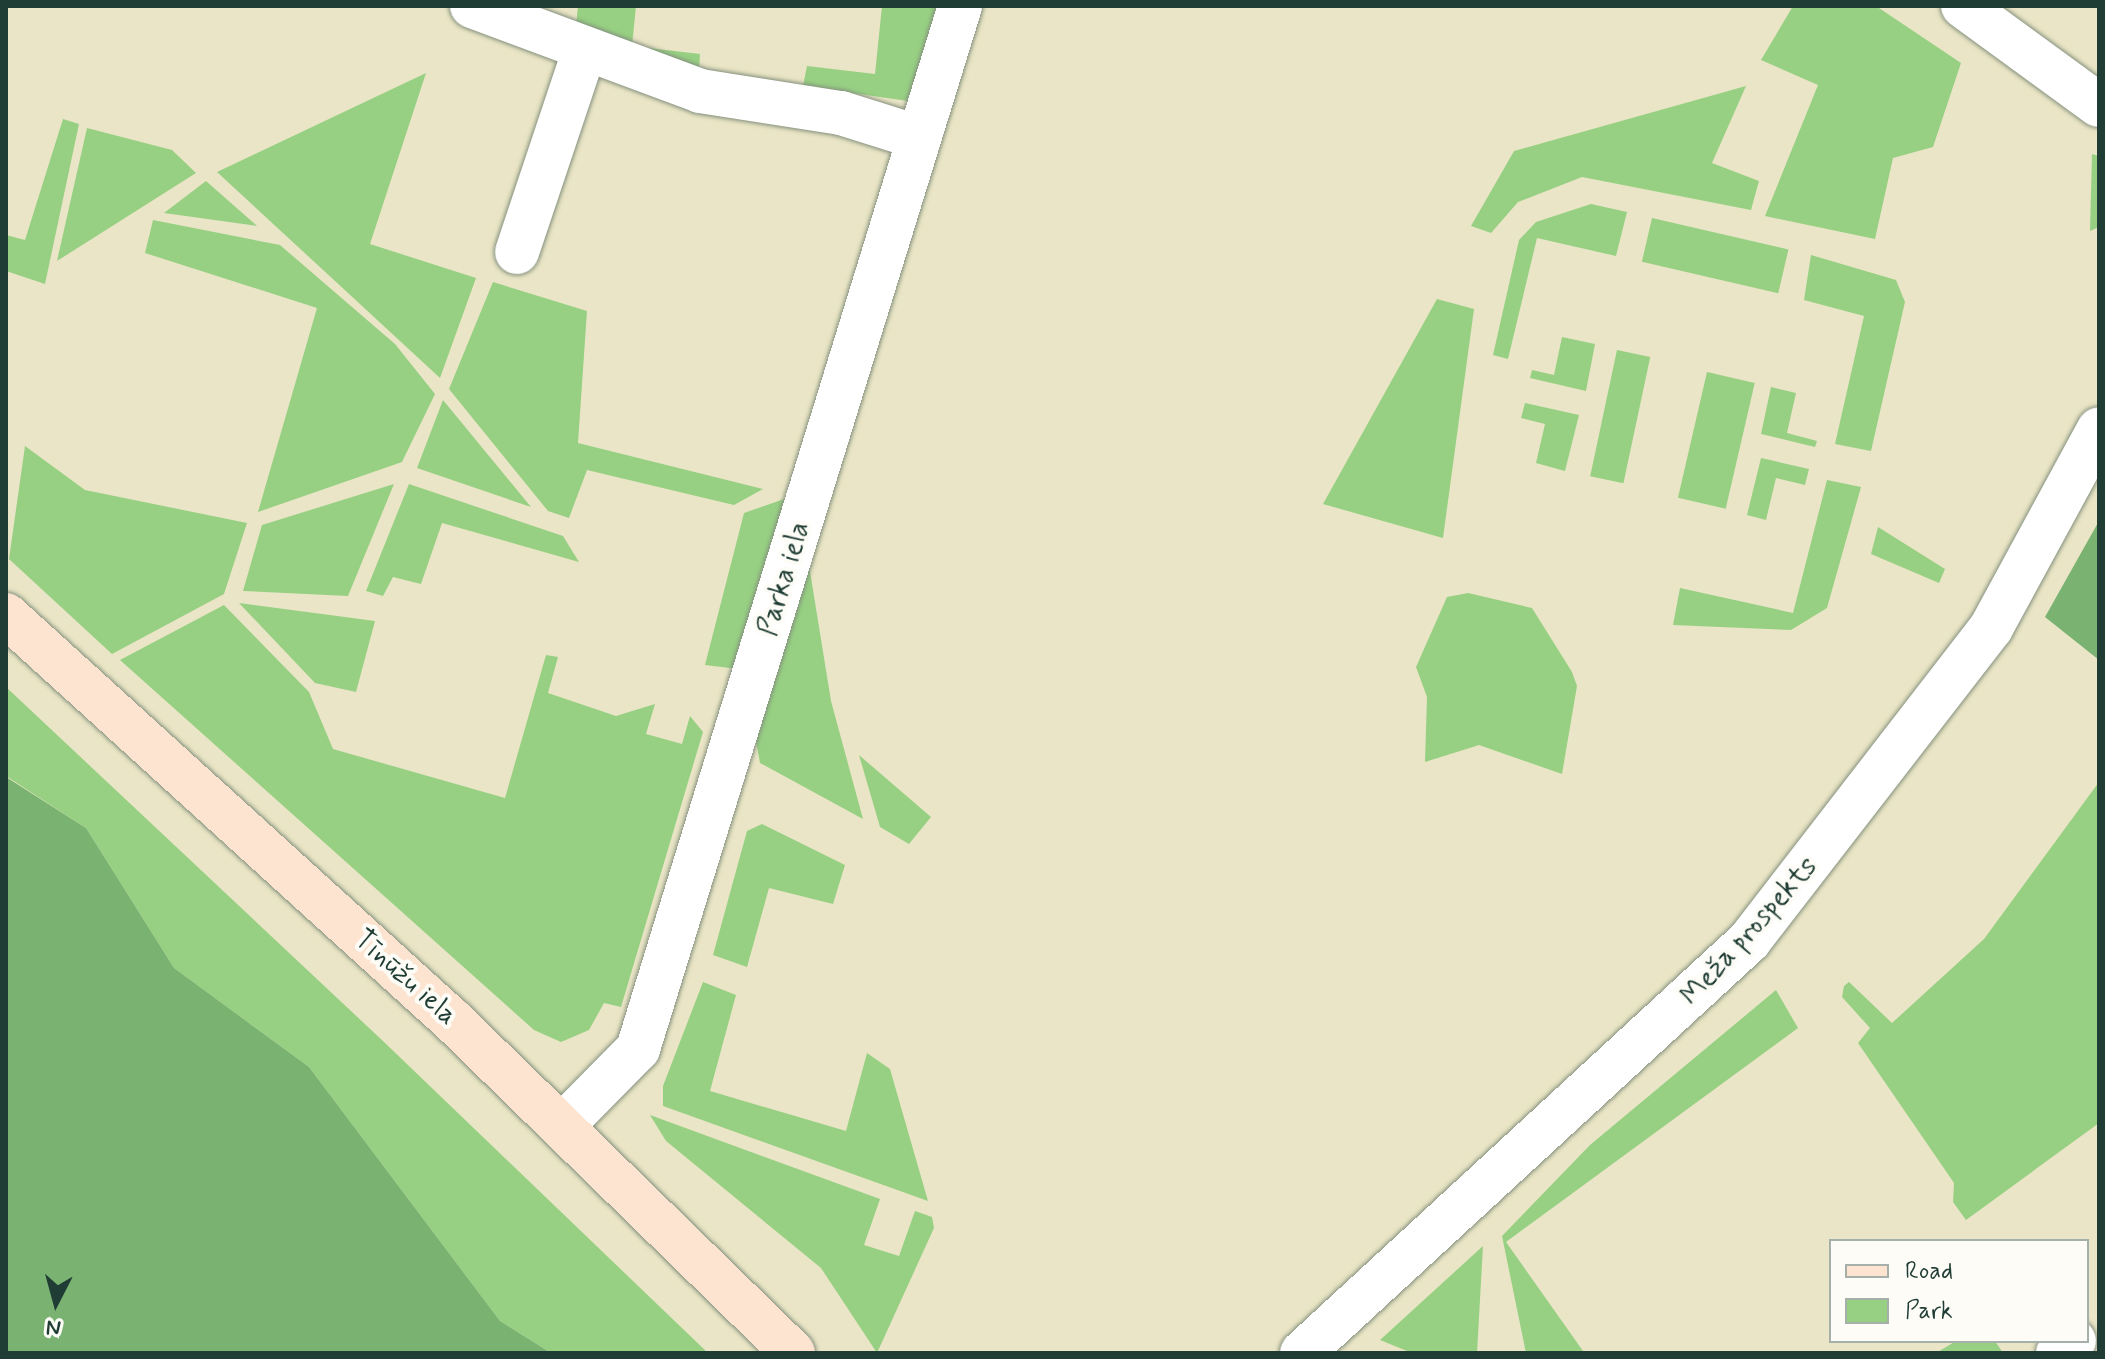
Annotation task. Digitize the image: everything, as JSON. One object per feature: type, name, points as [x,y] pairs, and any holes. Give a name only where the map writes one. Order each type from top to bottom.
[{"type":"main road","name":"Tīnūžu iela","points":[[6,615],[563,1125],[793,1353]]},
{"type":"street","points":[[472,6],[700,91],[841,113],[917,137]]},
{"type":"street","name":"Parka iela","points":[[563,1125],[638,1049],[917,137],[960,6]]},
{"type":"street","points":[[1963,6],[2099,105]]},
{"type":"street","points":[[517,252],[585,49]]},
{"type":"street","name":"Meža prospekts","points":[[1302,1353],[1749,941],[1991,628],[2099,429]]},
{"type":"green space","points":[[578,6],[636,6],[632,46],[700,54],[699,71],[576,26]]},
{"type":"green space","points":[[882,6],[938,6],[908,101],[803,86],[807,66],[875,74]]},
{"type":"green space","points":[[1793,6],[1876,6],[1961,63],[1933,147],[1893,158],[1875,239],[1765,216],[1818,85],[1761,60]]},
{"type":"green space","points":[[426,73],[370,244],[476,278],[440,378],[217,172]]},
{"type":"green space","points":[[1746,86],[1712,163],[1759,181],[1751,210],[1582,177],[1518,202],[1491,233],[1471,226],[1514,151]]},
{"type":"green space","points":[[63,119],[79,124],[45,284],[6,271],[6,235],[25,240]]},
{"type":"green space","points":[[87,128],[172,150],[196,173],[57,261]]},
{"type":"green space","points":[[2092,154],[2099,156],[2099,227],[2090,231]]},
{"type":"green space","points":[[206,181],[257,226],[164,213]]},
{"type":"green space","points":[[1591,204],[1627,212],[1616,256],[1537,238],[1508,359],[1493,355],[1519,240],[1536,222]]},
{"type":"green space","points":[[1652,218],[1788,249],[1778,293],[1642,262]]},
{"type":"green space","points":[[153,220],[280,245],[395,344],[435,394],[402,462],[258,512],[317,308],[145,253]]},
{"type":"green space","points":[[1811,255],[1896,280],[1905,302],[1871,451],[1835,444],[1864,316],[1804,300]]},
{"type":"green space","points":[[493,282],[587,311],[578,443],[763,489],[734,505],[587,470],[569,518],[548,511],[449,389]]},
{"type":"green space","points":[[1437,299],[1474,309],[1443,538],[1323,504]]},
{"type":"green space","points":[[1562,337],[1595,344],[1586,391],[1530,378],[1532,370],[1554,375]]},
{"type":"green space","points":[[1617,350],[1650,357],[1623,483],[1590,476]]},
{"type":"green space","points":[[1707,372],[1755,383],[1726,509],[1678,498]]},
{"type":"green space","points":[[1771,387],[1796,393],[1787,433],[1817,441],[1815,447],[1761,434]]},
{"type":"green space","points":[[443,400],[531,507],[417,468]]},
{"type":"green space","points":[[1525,403],[1579,415],[1565,471],[1536,463],[1545,424],[1521,418]]},
{"type":"green space","points":[[25,446],[85,490],[247,523],[224,594],[112,654],[9,559]]},
{"type":"green space","points":[[1761,458],[1809,469],[1805,485],[1776,478],[1766,520],[1747,515]]},
{"type":"green space","points":[[1827,480],[1861,487],[1827,608],[1791,630],[1673,625],[1680,588],[1793,613]]},
{"type":"green space","points":[[394,484],[348,596],[243,591],[262,525]]},
{"type":"green space","points":[[409,484],[563,536],[579,562],[442,523],[421,584],[393,577],[383,596],[366,591]]},
{"type":"green space","points":[[790,497],[738,669],[705,665],[744,513]]},
{"type":"green space","points":[[2099,521],[2099,660],[2045,617]]},
{"type":"green space","points":[[1878,527],[1945,569],[1939,583],[1871,554]]},
{"type":"green space","points":[[808,559],[831,701],[863,819],[760,763],[755,736]]},
{"type":"green space","points":[[1468,593],[1532,608],[1572,672],[1577,686],[1562,774],[1479,745],[1425,762],[1427,697],[1416,667],[1447,597]]},
{"type":"green space","points":[[239,603],[375,621],[356,692],[315,683]]},
{"type":"green space","points":[[224,605],[309,692],[333,749],[505,798],[546,655],[558,657],[548,693],[616,716],[655,704],[646,734],[682,744],[690,716],[703,732],[621,1007],[604,1003],[589,1030],[561,1042],[534,1030],[120,660]]},
{"type":"green space","points":[[6,687],[384,1042],[708,1353],[551,1353],[500,1321],[309,1067],[174,968],[86,828],[6,776]]},
{"type":"green space","points":[[859,755],[931,817],[909,844],[880,827]]},
{"type":"green space","points":[[6,777],[86,828],[174,968],[309,1067],[500,1321],[551,1353],[6,1353]]},
{"type":"green space","points":[[2099,782],[2099,1123],[1966,1220],[1953,1202],[1954,1183],[1858,1043],[1870,1028],[1842,997],[1844,986],[1849,982],[1892,1023],[1984,939]]},
{"type":"green space","points":[[762,824],[845,865],[833,904],[769,888],[747,967],[713,955],[747,831]]},
{"type":"green space","points":[[703,982],[736,995],[710,1091],[846,1131],[867,1053],[890,1069],[928,1201],[663,1106],[663,1086]]},
{"type":"green space","points":[[1776,990],[1798,1028],[1506,1242],[1583,1351],[1526,1353],[1502,1236],[1590,1145]]},
{"type":"green space","points":[[650,1115],[880,1199],[864,1245],[899,1256],[915,1211],[932,1217],[934,1228],[877,1353],[821,1268],[666,1141]]},
{"type":"green space","points":[[1483,1246],[1477,1353],[1412,1353],[1380,1340]]},
{"type":"green space","points":[[1953,1343],[1996,1343],[2003,1353],[1936,1353]]}]
